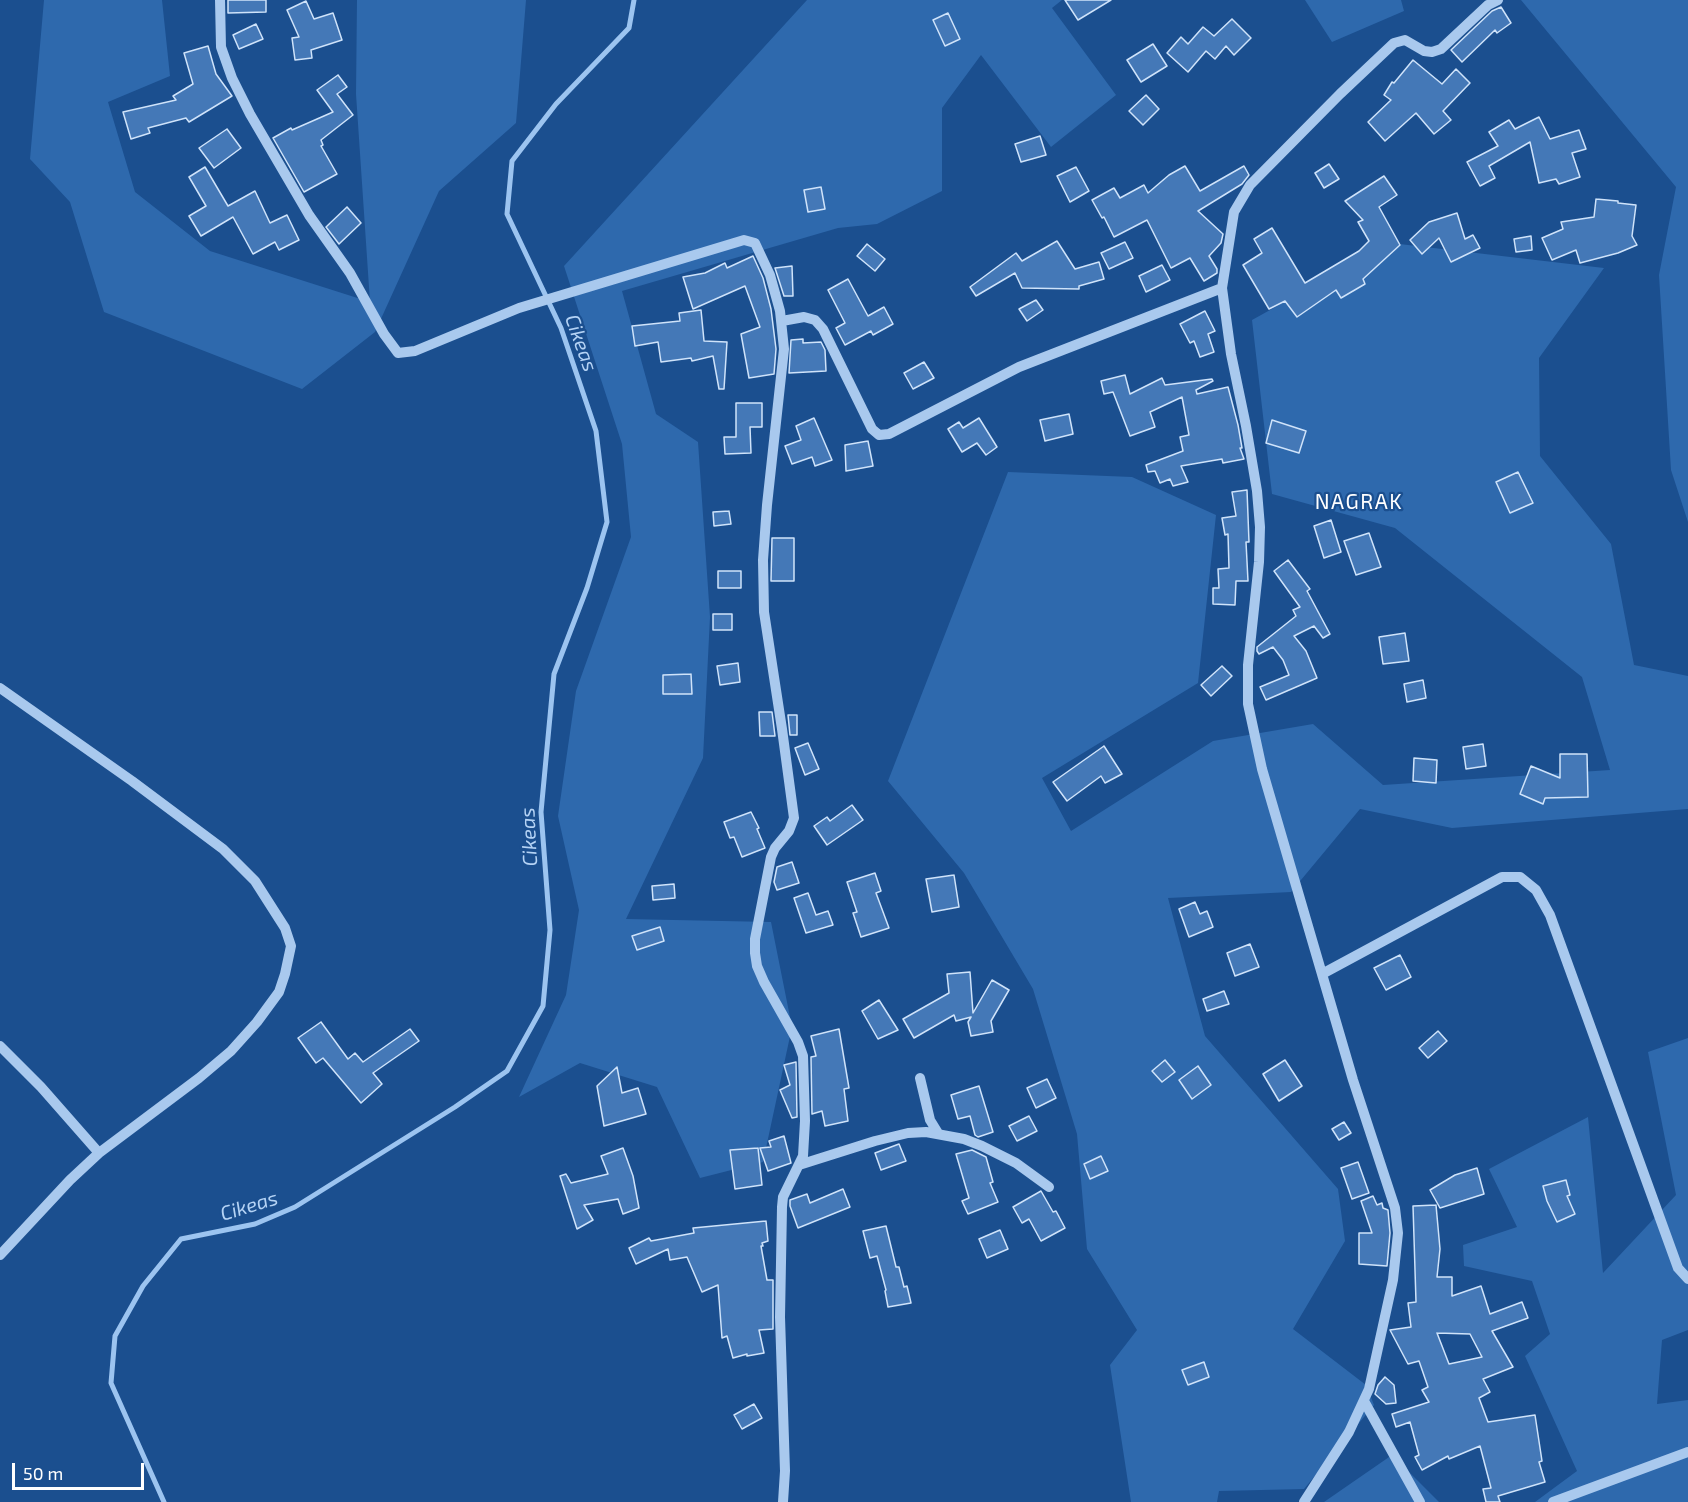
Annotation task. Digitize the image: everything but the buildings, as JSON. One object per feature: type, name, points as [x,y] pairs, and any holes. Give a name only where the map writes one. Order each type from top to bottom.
[{"type":"street","points":[[220,0],[221,47],[232,78],[250,114],[309,215],[350,273],[398,353],[415,351],[519,308],[730,243],[750,241],[755,243],[767,268],[782,321],[784,349],[767,505],[764,612],[794,818],[789,831],[775,848],[771,857],[755,939],[755,953],[757,966],[764,982],[798,1042],[803,1056],[805,1121],[803,1156],[783,1197],[782,1207],[780,1317],[785,1471],[783,1502]]},
{"type":"street","points":[[1304,1502],[1349,1432],[1364,1401],[1375,1368],[1389,1300],[1398,1233],[1395,1208],[1353,1080],[1322,974],[1263,769],[1248,704],[1249,653],[1259,562],[1260,527],[1255,480],[1231,354],[1222,288],[1234,212],[1250,185],[1394,43],[1405,40],[1424,51],[1432,52],[1441,49],[1488,5],[1497,0]]},
{"type":"street","points":[[782,321],[804,317],[816,320],[823,329],[872,429],[879,435],[889,434],[1019,367],[1222,288]]},
{"type":"street","points":[[0,688],[132,781],[223,849],[260,888],[285,928],[291,946],[279,992],[257,1022],[231,1051],[200,1078],[99,1153],[70,1180],[0,1255]]},
{"type":"street","points":[[1322,974],[1502,877],[1520,877],[1536,890],[1550,915],[1677,1268],[1688,1279]]},
{"type":"street","points":[[0,1046],[41,1087],[99,1153]]},
{"type":"street","points":[[920,1078],[930,1120],[938,1133]]},
{"type":"street","points":[[799,1165],[908,1133],[938,1133],[982,1146],[1016,1163],[1049,1186]]},
{"type":"street","points":[[1364,1401],[1420,1502]]},
{"type":"street","points":[[1553,1502],[1688,1452]]},
{"type":"shaded area","points":[[44,0],[162,0],[170,76],[108,102],[135,192],[210,251],[370,302],[356,94],[357,0],[526,0],[516,123],[439,191],[375,332],[302,389],[104,312],[70,202],[30,159]]},
{"type":"shaded area","points":[[807,0],[1062,0],[1052,8],[1116,95],[1051,147],[981,55],[942,108],[942,191],[877,224],[838,228],[622,291],[656,414],[698,442],[710,617],[703,758],[626,919],[771,922],[792,1027],[763,1162],[700,1178],[657,1087],[580,1063],[519,1097],[566,995],[579,910],[558,816],[576,691],[631,537],[622,444],[564,266]]},
{"type":"shaded area","points":[[1305,0],[1401,0],[1404,11],[1332,42]]},
{"type":"shaded area","points":[[1521,0],[1688,0],[1688,522],[1671,470],[1659,275],[1676,187]]},
{"type":"shaded area","points":[[1391,243],[1604,268],[1539,358],[1540,456],[1611,544],[1634,665],[1688,676],[1688,809],[1452,828],[1360,809],[1291,892],[1168,898],[1205,1036],[1338,1189],[1345,1241],[1293,1329],[1366,1385],[1374,1405],[1304,1489],[1219,1491],[1217,1502],[1131,1502],[1110,1365],[1137,1330],[1087,1249],[1077,1134],[1033,989],[964,873],[888,781],[1008,472],[1132,477],[1216,515],[1198,683],[1042,778],[1071,831],[1213,741],[1313,724],[1383,785],[1610,770],[1582,677],[1395,528],[1272,494],[1252,320]]},
{"type":"shaded area","points":[[1688,1038],[1688,1330],[1662,1340],[1657,1404],[1688,1400],[1688,1502],[1535,1502],[1577,1471],[1525,1356],[1550,1334],[1532,1281],[1464,1266],[1463,1245],[1517,1227],[1489,1169],[1588,1117],[1603,1273],[1676,1195],[1648,1052]]},
{"type":"shaded area","points":[[1392,1455],[1439,1502],[1324,1502]]},
{"type":"waterway","name":"Cikeas","points":[[164,1502],[111,1383],[115,1336],[143,1286],[181,1239],[255,1224],[295,1207],[455,1107],[507,1071],[543,1006],[550,930],[541,812],[554,674],[587,588],[607,522],[596,431],[561,328],[507,214],[512,161],[556,104],[629,28],[634,0]]},
{"type":"district","name":"NAGRAK","points":[[1359,502]]}]
